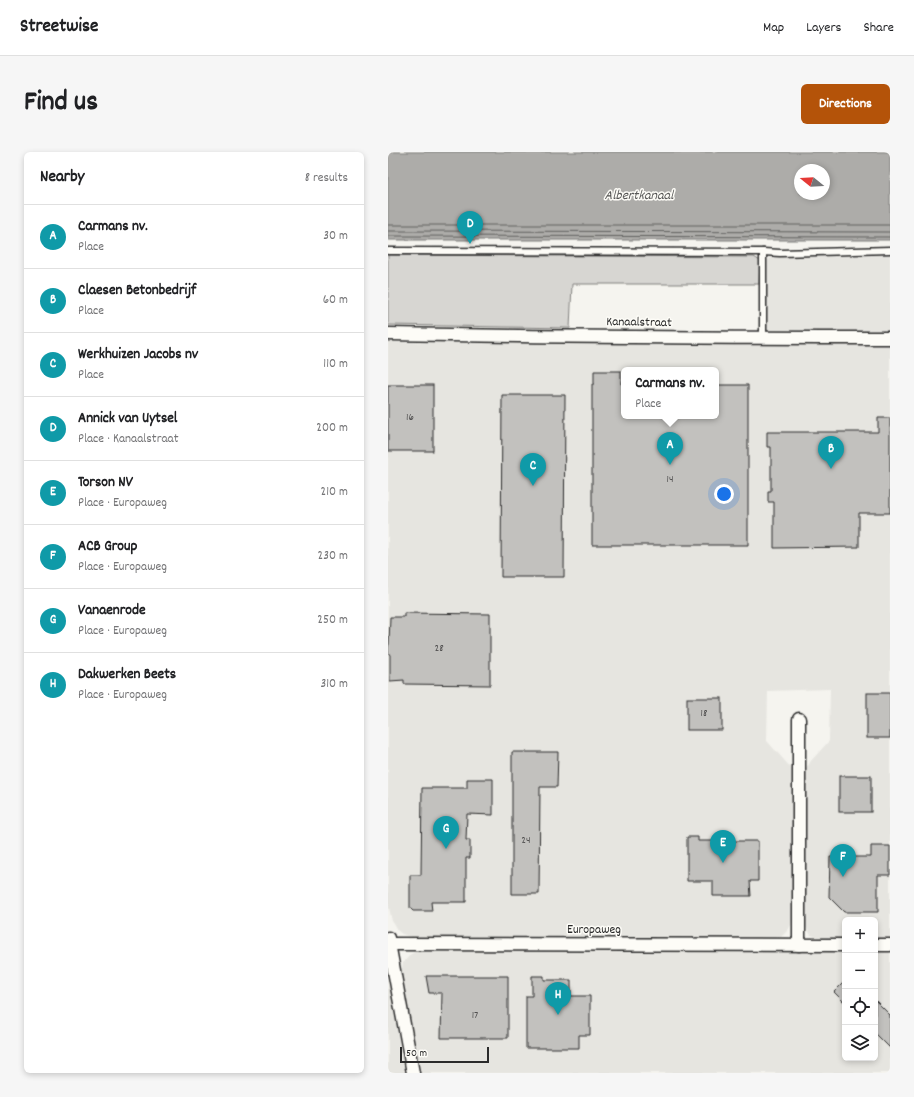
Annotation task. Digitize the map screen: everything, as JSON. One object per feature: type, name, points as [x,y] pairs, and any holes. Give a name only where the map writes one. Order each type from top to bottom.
[{"type":"street","name":"Kanaalstraat","points":[[388,334],[890,338]]},
{"type":"street","points":[[799,719],[799,945]]},
{"type":"street","name":"Europaweg","points":[[413,1073],[389,941],[842,945]]},
{"type":"street","points":[[878,945],[890,945]]},
{"type":"lane","points":[[388,251],[780,253],[890,250]]},
{"type":"lane","points":[[763,338],[764,252]]},
{"type":"shaded area","points":[[890,253],[890,939],[878,939],[878,917],[842,917],[842,939],[819,938],[811,935],[806,927],[805,769],[829,741],[830,689],[768,691],[767,741],[792,769],[792,921],[788,930],[781,937],[771,939],[411,937],[402,934],[397,930],[392,921],[388,903],[388,342],[766,344],[767,261],[773,256]]},
{"type":"shaded area","points":[[388,255],[754,257],[760,261],[759,284],[572,284],[570,328],[388,325]]},
{"type":"shaded area","points":[[417,951],[842,951],[842,1061],[878,1061],[878,952],[890,952],[890,1073],[418,1073],[401,971],[403,963],[411,954]]},
{"type":"shaded area","points":[[388,977],[403,1061],[405,1073],[388,1073]]},
{"type":"water","name":"Albertkanaal","points":[[388,152],[890,152],[890,240],[388,240]]},
{"type":"building","points":[[594,371],[621,371],[621,419],[719,419],[719,385],[748,385],[748,545],[592,545],[592,384],[594,384]]},
{"type":"building","points":[[388,385],[433,385],[433,451],[388,451]]},
{"type":"building","points":[[502,395],[565,395],[564,577],[501,577]]},
{"type":"building","points":[[878,418],[890,418],[890,513],[859,513],[859,547],[774,548],[774,502],[768,502],[768,491],[771,491],[771,447],[767,447],[767,432],[878,432]]},
{"type":"building","points":[[404,613],[490,614],[490,685],[404,684],[404,680],[390,681],[390,655],[388,652],[388,647],[390,617],[404,617]]},
{"type":"building","points":[[867,693],[890,693],[890,738],[867,738]]},
{"type":"building","points":[[687,698],[722,698],[722,730],[687,730]]},
{"type":"building","points":[[512,752],[558,752],[557,787],[540,787],[539,894],[512,894]]},
{"type":"building","points":[[839,776],[871,776],[871,812],[839,812]]},
{"type":"building","points":[[467,779],[493,779],[493,815],[467,814],[466,840],[470,840],[470,858],[466,858],[466,902],[431,902],[432,911],[413,911],[410,908],[410,875],[421,875],[422,788],[467,788]]},
{"type":"building","points":[[687,837],[698,837],[698,841],[758,841],[758,881],[750,881],[751,896],[713,896],[713,881],[687,881]]},
{"type":"building","points":[[871,846],[890,846],[890,875],[878,875],[878,912],[844,912],[829,897],[830,857],[871,857]]},
{"type":"building","points":[[426,976],[508,976],[508,1038],[441,1038],[442,993],[429,993]]},
{"type":"building","points":[[532,976],[544,976],[544,980],[571,980],[571,996],[590,996],[590,1035],[579,1035],[579,1048],[526,1048],[526,996],[532,996]]},
{"type":"building","points":[[842,984],[842,1000],[834,992]]},
{"type":"building","points":[[878,1003],[890,1015],[890,1048],[878,1036]]},
{"type":"place","name":"Annick van Uytsel","points":[[470,244]]},
{"type":"place","name":"Carmans nv.","points":[[670,465]]},
{"type":"place","name":"Claesen Betonbedrijf","points":[[831,469]]},
{"type":"place","name":"Werkhuizen Jacobs nv","points":[[533,486]]},
{"type":"place","name":"Vanaenrode","points":[[446,849]]},
{"type":"place","name":"Torson NV","points":[[723,863]]},
{"type":"place","name":"ACB Group","points":[[843,877]]},
{"type":"place","name":"Dakwerken Beets","points":[[558,1015]]}]
